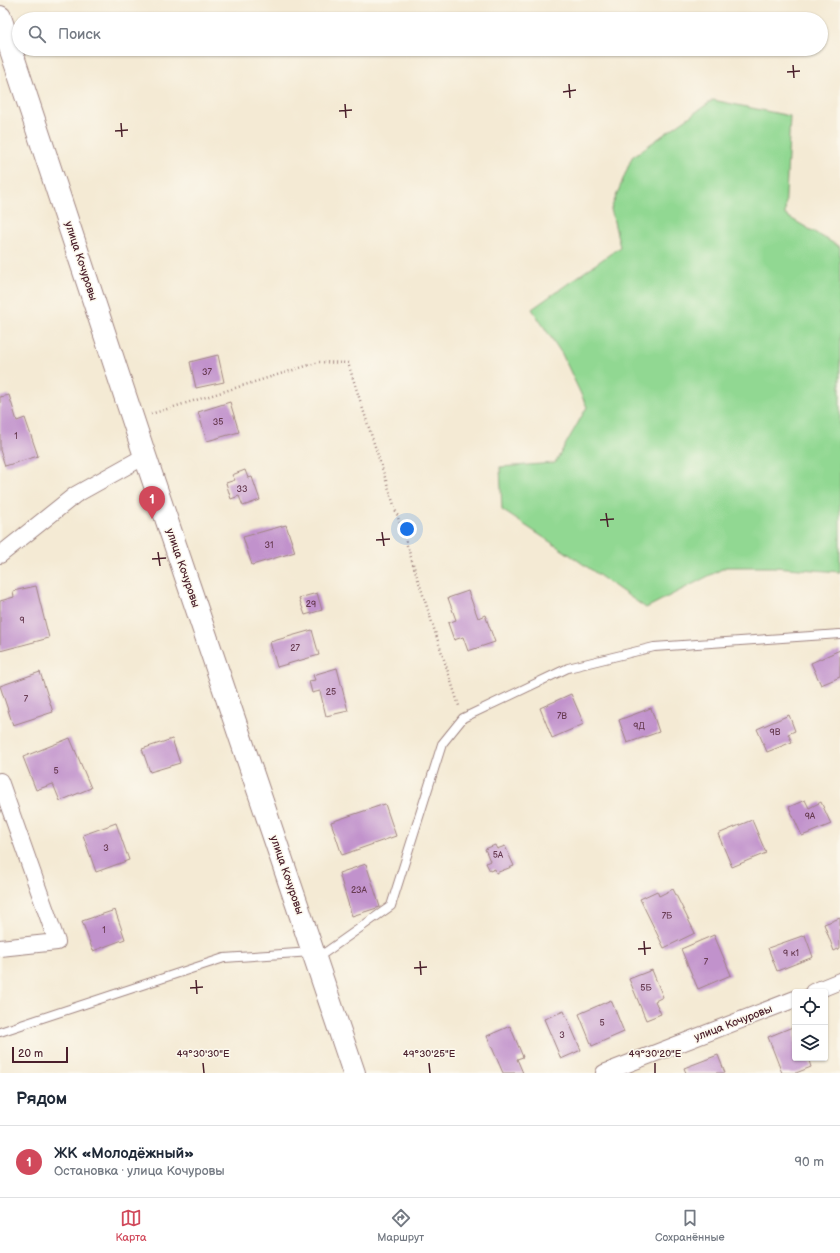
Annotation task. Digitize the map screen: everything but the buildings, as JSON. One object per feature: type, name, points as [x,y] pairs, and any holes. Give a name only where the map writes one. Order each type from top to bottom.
[{"type":"street","name":"улица Кочуровы","points":[[0,17],[12,53]]},
{"type":"street","name":"улица Кочуровы","points":[[13,56],[145,456],[354,1073]]},
{"type":"street","points":[[0,555],[75,495],[145,456]]},
{"type":"street","points":[[0,781],[57,942],[0,948]]},
{"type":"street","points":[[820,989],[840,981]]},
{"type":"street","name":"улица Кочуровы","points":[[604,1073],[792,1000]]},
{"type":"lane","points":[[0,1032],[224,958],[314,956],[391,906],[442,744],[463,718],[568,668],[654,647],[840,634]]},
{"type":"path","points":[[133,419],[319,362],[348,363],[463,718]]},
{"type":"green space","points":[[713,100],[790,116],[785,215],[840,247],[840,572],[774,567],[726,567],[646,608],[502,510],[500,467],[555,463],[587,407],[562,354],[532,309],[620,247],[611,209],[632,157]]},
{"type":"place","name":"ЖК «Молодёжный»","points":[[152,519]]}]
